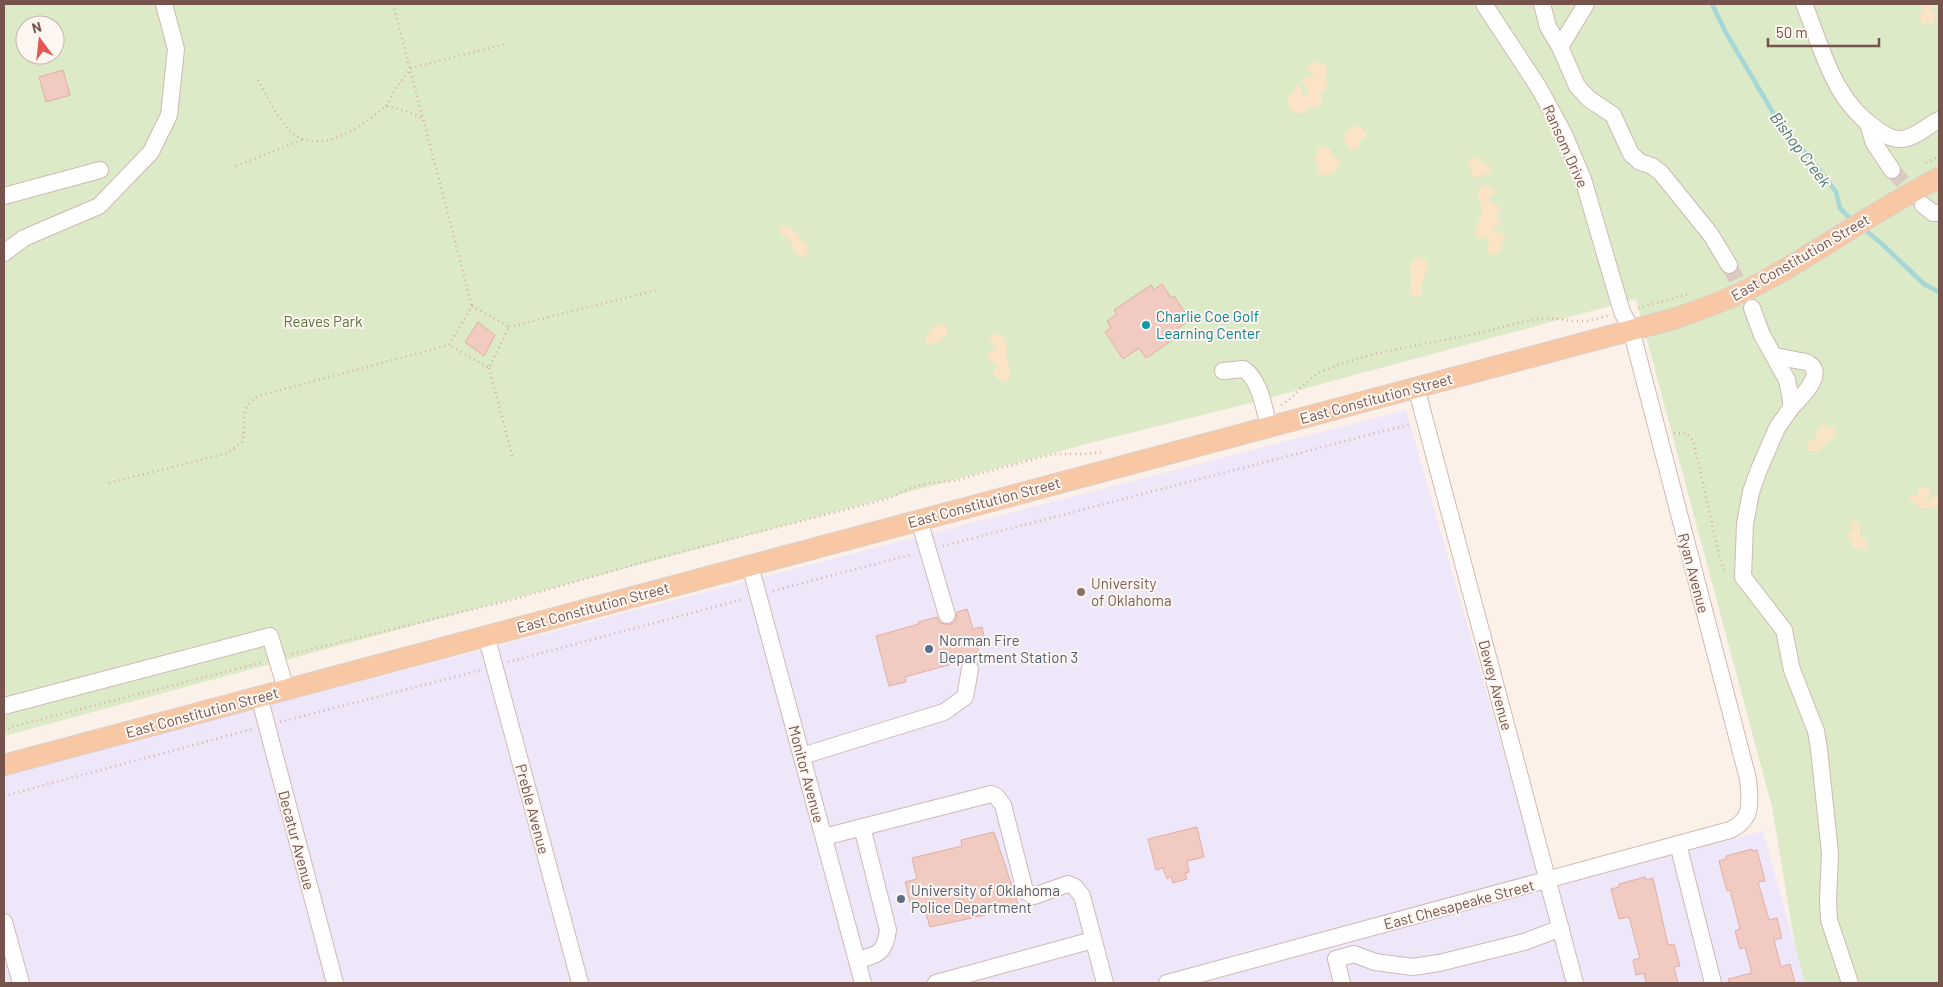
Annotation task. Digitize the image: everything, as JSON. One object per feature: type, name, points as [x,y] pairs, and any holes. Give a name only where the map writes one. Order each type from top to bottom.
[{"type":"main road","name":"East Constitution Street","points":[[4,765],[919,520],[1266,418],[1416,387],[1626,321],[1673,319],[1732,298],[1767,280],[1901,197],[1939,178]]},
{"type":"street","points":[[4,253],[24,238],[99,206],[151,152],[169,115],[176,49],[164,4]]},
{"type":"street","name":"Ransom Drive","points":[[1484,4],[1539,88],[1564,134],[1583,178],[1626,321]]},
{"type":"street","points":[[1542,4],[1548,27],[1560,47],[1577,86],[1589,99],[1613,115],[1631,154],[1640,162],[1652,166],[1661,173],[1711,235],[1729,265]]},
{"type":"street","points":[[1560,47],[1586,4]]},
{"type":"street","points":[[1804,4],[1839,91],[1852,108],[1867,121],[1893,139],[1904,139],[1939,120]]},
{"type":"street","points":[[1867,121],[1874,142],[1892,170]]},
{"type":"street","points":[[4,196],[100,170]]},
{"type":"street","points":[[1923,205],[1933,214],[1939,213]]},
{"type":"street","points":[[1752,308],[1762,335],[1787,380],[1792,400],[1791,408]]},
{"type":"street","name":"Ryan Avenue","points":[[1626,321],[1659,437],[1748,778],[1749,809],[1746,818]]},
{"type":"street","points":[[1774,356],[1811,364],[1814,369],[1814,379],[1777,428],[1758,472],[1745,524],[1743,577],[1784,630],[1792,670],[1816,731],[1820,749],[1830,844],[1830,920],[1850,983]]},
{"type":"street","points":[[1224,371],[1244,369],[1250,374],[1255,381],[1266,418]]},
{"type":"street","name":"Dewey Avenue","points":[[1416,387],[1575,983]]},
{"type":"street","points":[[919,520],[946,615]]},
{"type":"street","name":"Monitor Avenue","points":[[750,565],[863,983]]},
{"type":"street","name":"Preble Avenue","points":[[486,635],[580,983]]},
{"type":"street","points":[[4,706],[270,636],[286,689]]},
{"type":"street","points":[[802,756],[944,712],[965,697],[970,669]]},
{"type":"street","name":"Decatur Avenue","points":[[259,696],[335,983]]},
{"type":"street","points":[[824,837],[991,794],[996,796],[1003,805],[1025,891],[1034,896],[1068,884],[1075,887],[1082,896],[1104,983]]},
{"type":"street","name":"East Chesapeake Street","points":[[1167,983],[1730,830],[1741,825],[1746,818]]},
{"type":"street","points":[[857,960],[876,955],[886,944],[888,930],[862,827]]},
{"type":"street","points":[[1678,844],[1713,983]]},
{"type":"street","points":[[4,922],[20,983]]},
{"type":"street","points":[[1342,983],[1336,960],[1354,954],[1375,962],[1413,967],[1421,966],[1524,942],[1561,928]]},
{"type":"street","points":[[1338,937],[1344,957]]},
{"type":"street","points":[[936,983],[1093,940]]},
{"type":"path","points":[[109,483],[228,453],[243,441],[244,412],[248,403],[258,396],[449,345],[472,306],[393,4]]},
{"type":"path","points":[[258,80],[284,125],[302,140],[313,142],[335,138],[356,129],[386,106],[396,88],[411,68],[505,44]]},
{"type":"path","points":[[386,106],[406,111],[424,119]]},
{"type":"path","points":[[236,166],[302,140]]},
{"type":"path","points":[[472,306],[509,327],[657,290]]},
{"type":"path","points":[[1266,418],[1317,374],[1342,363],[1415,345],[1471,335],[1548,317],[1585,321],[1626,321],[1688,294]]},
{"type":"path","points":[[509,327],[489,368],[513,459]]},
{"type":"path","points":[[449,345],[489,368]]},
{"type":"path","points":[[4,796],[1425,420]]},
{"type":"path","points":[[1659,437],[1681,432],[1686,433],[1693,440],[1723,568],[1730,574],[1743,577]]},
{"type":"path","points":[[4,732],[11,727],[564,586],[654,559],[887,499],[910,488],[928,483],[954,481],[1054,454],[1086,454],[1114,450]]},
{"type":"shaded area","name":"University of Oklahoma","points":[[1406,410],[1542,887],[1763,831],[1805,983],[4,983],[4,774]]},
{"type":"green space","name":"Reaves Park","points":[[4,4],[1939,4],[1939,983],[1805,983],[1795,946],[1772,807],[1636,299],[1243,405],[1098,441],[4,736]]},
{"type":"sand","points":[[1922,4],[1937,4],[1931,9],[1938,16],[1933,18],[1933,26],[1927,21],[1924,25],[1921,23]]},
{"type":"sand","points":[[1317,62],[1319,65],[1324,64],[1327,67],[1326,79],[1328,88],[1320,93],[1322,101],[1318,107],[1308,108],[1303,113],[1294,113],[1288,106],[1287,101],[1291,92],[1296,91],[1296,85],[1301,87],[1304,96],[1309,92],[1302,81],[1304,77],[1314,76],[1306,67]]},
{"type":"sand","points":[[1354,126],[1362,127],[1368,136],[1360,141],[1360,147],[1350,151],[1344,138],[1347,131]]},
{"type":"sand","points":[[1324,146],[1331,149],[1332,156],[1339,159],[1340,164],[1333,174],[1323,175],[1317,173],[1318,166],[1314,157],[1317,154],[1317,149]]},
{"type":"sand","points":[[1471,157],[1481,158],[1482,163],[1490,166],[1492,172],[1487,175],[1484,173],[1482,177],[1475,177],[1468,162]]},
{"type":"sand","points":[[1481,186],[1495,190],[1495,195],[1489,197],[1489,200],[1501,208],[1496,215],[1501,224],[1493,229],[1503,234],[1507,240],[1501,242],[1501,250],[1497,254],[1491,255],[1487,251],[1489,243],[1486,236],[1479,239],[1476,233],[1481,210],[1478,194]]},
{"type":"sand","points":[[784,225],[793,229],[808,247],[804,258],[795,253],[790,240],[780,233],[780,228]]},
{"type":"sand","points":[[1417,258],[1425,259],[1428,267],[1422,283],[1421,295],[1415,297],[1409,292],[1410,267]]},
{"type":"sand","points":[[942,324],[947,328],[947,334],[940,341],[929,345],[926,340],[929,331]]},
{"type":"sand","points":[[994,333],[1003,336],[1006,342],[1010,373],[1009,378],[1003,382],[997,379],[993,373],[997,365],[989,360],[987,353],[995,348],[994,344],[989,340]]},
{"type":"sand","points":[[1822,421],[1825,422],[1826,428],[1830,429],[1833,426],[1835,435],[1819,451],[1809,451],[1806,443],[1817,438],[1814,432],[1816,429],[1821,429]]},
{"type":"sand","points":[[1920,487],[1925,487],[1931,491],[1929,496],[1926,497],[1927,500],[1931,500],[1933,496],[1938,497],[1939,501],[1936,507],[1920,509],[1917,504],[1909,500],[1910,496],[1915,494],[1917,496]]},
{"type":"sand","points":[[1851,520],[1860,522],[1860,536],[1867,542],[1868,547],[1865,550],[1854,548],[1847,535],[1852,531]]},
{"type":"building","points":[[63,70],[70,95],[46,102],[39,77]]},
{"type":"building","name":"Charlie Coe Golf Learning Center","points":[[1162,284],[1171,298],[1174,296],[1190,320],[1176,330],[1180,335],[1146,358],[1139,348],[1123,359],[1105,332],[1111,328],[1107,321],[1117,314],[1114,310],[1151,285],[1154,290]]},
{"type":"building","points":[[478,322],[495,335],[484,356],[465,342]]},
{"type":"building","name":"Norman Fire Department Station 3","points":[[967,609],[973,629],[982,627],[985,640],[976,642],[980,656],[905,677],[906,682],[889,686],[876,636],[937,617],[940,623],[949,625],[955,622],[957,612]]},
{"type":"building","points":[[1197,827],[1204,857],[1187,861],[1189,872],[1185,873],[1187,879],[1173,883],[1171,876],[1167,879],[1163,868],[1156,870],[1148,839]]},
{"type":"building","name":"University of Oklahoma Police Department","points":[[994,832],[1018,904],[985,911],[985,915],[930,927],[924,907],[912,910],[905,882],[917,879],[912,858],[962,846],[961,840]]},
{"type":"building","points":[[1752,849],[1753,851],[1757,850],[1765,881],[1758,882],[1769,920],[1777,918],[1782,938],[1774,940],[1781,967],[1790,964],[1795,983],[1729,983],[1728,979],[1752,973],[1745,947],[1740,949],[1735,931],[1740,929],[1730,890],[1727,891],[1719,861],[1726,859],[1726,856]]},
{"type":"building","points":[[1645,877],[1646,880],[1653,878],[1668,945],[1674,944],[1680,966],[1674,967],[1678,983],[1646,983],[1644,973],[1636,975],[1633,960],[1640,958],[1629,917],[1619,919],[1611,889],[1619,887],[1619,884]]},
{"type":"waterway","name":"Bishop Creek","points":[[1712,4],[1725,31],[1775,116],[1825,177],[1836,192],[1840,208],[1852,221]]},
{"type":"waterway","name":"Bishop Creek","points":[[1863,228],[1924,284],[1939,292]]},
{"type":"tunnel","points":[[1892,170],[1919,200]]},
{"type":"tunnel","points":[[1729,265],[1749,303]]},
{"type":"place","name":"Charlie Coe Golf Learning Center","points":[[1146,325]]},
{"type":"place","name":"University of Oklahoma","points":[[1081,592]]},
{"type":"place","name":"Norman Fire Department Station 3","points":[[929,649]]},
{"type":"place","name":"University of Oklahoma Police Department","points":[[901,899]]}]
